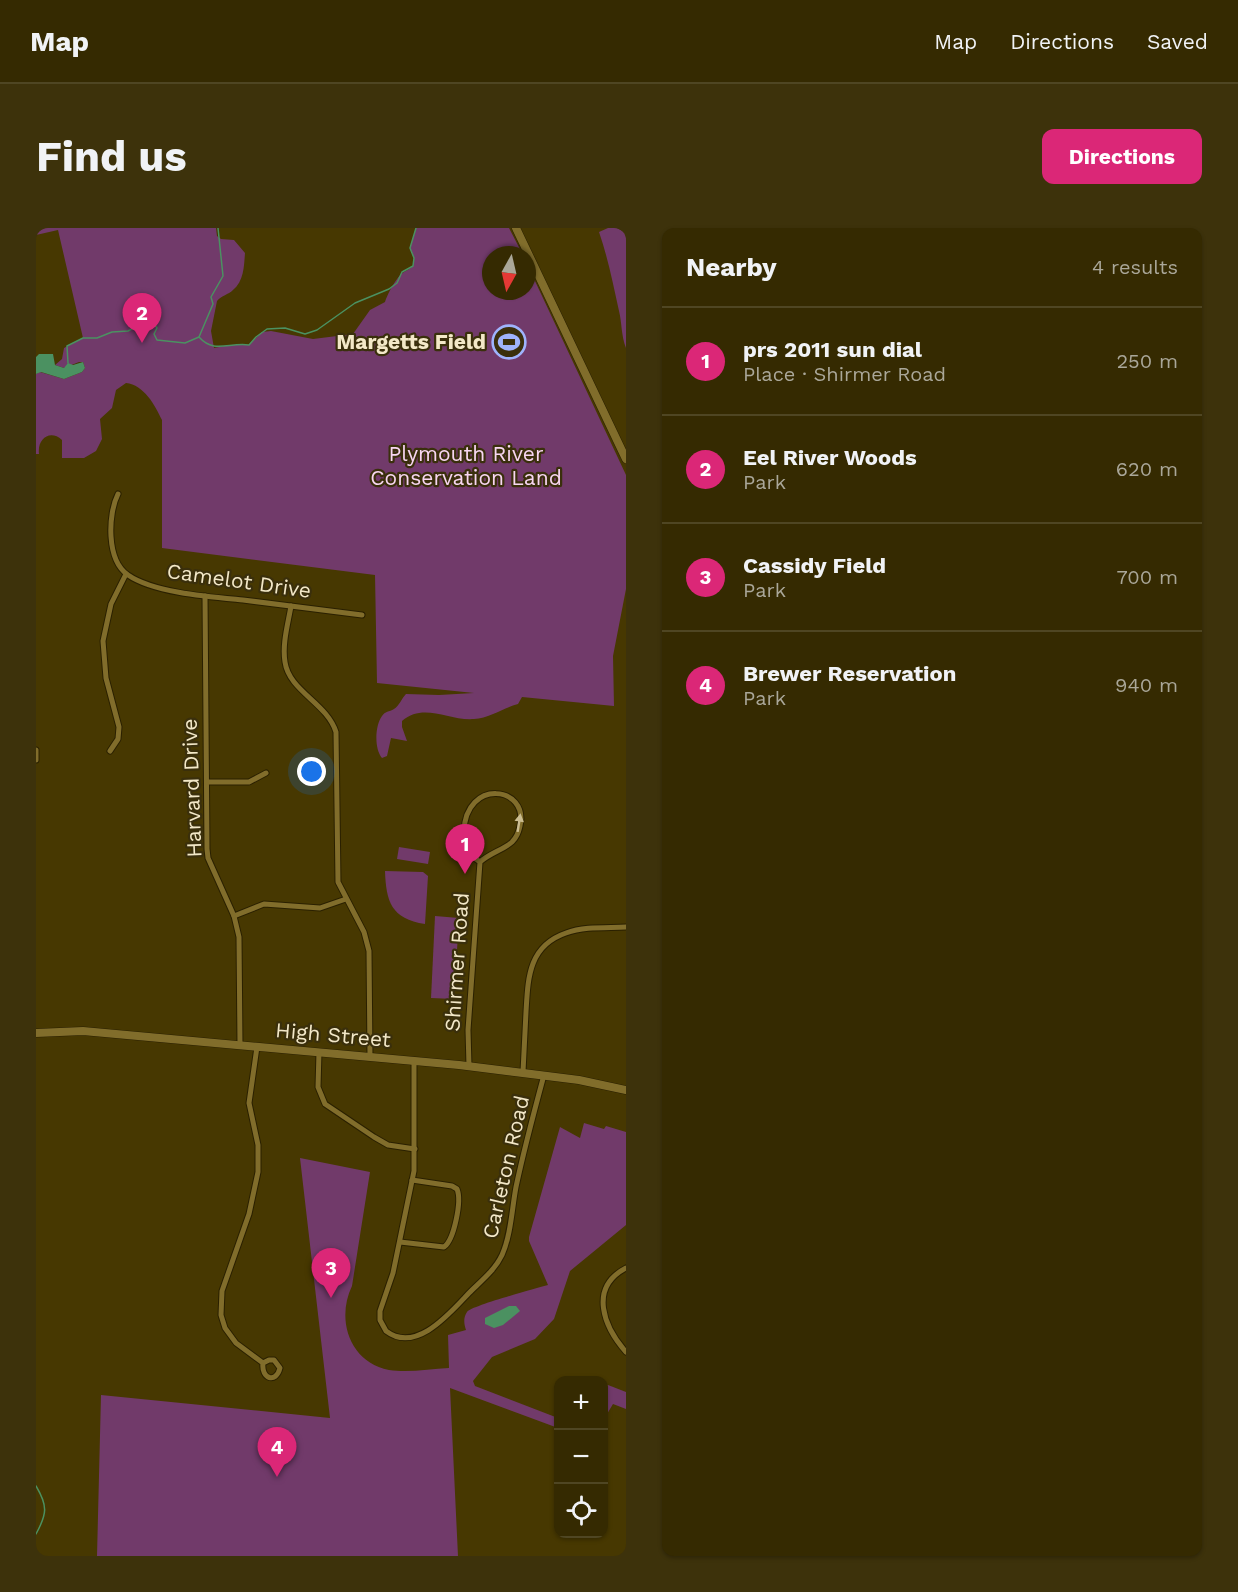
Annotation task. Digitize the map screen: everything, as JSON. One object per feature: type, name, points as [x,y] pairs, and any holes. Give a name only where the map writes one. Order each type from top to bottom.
[{"type":"main road","points":[[516,228],[626,459]]},
{"type":"main road","name":"High Street","points":[[36,1033],[83,1031],[469,1066],[544,1075],[626,1090]]},
{"type":"street","points":[[110,752],[118,738],[119,727],[105,678],[103,641],[111,604],[126,574],[117,563],[113,550],[112,505],[118,494]]},
{"type":"street","name":"Camelot Drive","points":[[126,574],[143,583],[205,596],[362,615]]},
{"type":"street","name":"Harvard Drive","points":[[205,596],[208,858],[238,928],[240,1045]]},
{"type":"street","points":[[291,606],[284,656],[287,670],[294,682],[329,717],[336,732],[338,882],[364,932],[369,951],[370,1057]]},
{"type":"street","points":[[36,750],[36,760]]},
{"type":"street","points":[[207,782],[249,782],[266,773]]},
{"type":"street","points":[[487,795],[506,796],[519,807],[521,820],[519,829],[511,842],[480,861],[471,856],[465,844],[464,825],[469,809],[476,800],[487,795]]},
{"type":"street","name":"Shirmer Road","points":[[469,1066],[468,1030],[480,861]]},
{"type":"street","points":[[234,916],[264,904],[320,908],[329,907],[346,899]]},
{"type":"street","points":[[523,1072],[528,981],[532,964],[537,956],[550,941],[568,932],[626,927]]},
{"type":"street","points":[[257,1047],[249,1103],[258,1145],[258,1172],[249,1214],[222,1291],[221,1315],[225,1328],[237,1343],[263,1363]]},
{"type":"street","points":[[319,1052],[318,1087],[325,1104],[381,1141],[414,1149]]},
{"type":"street","points":[[412,1180],[452,1186],[457,1189],[459,1200],[453,1233],[450,1241],[444,1247],[400,1242],[412,1180],[414,1061]]},
{"type":"street","name":"Carleton Road","points":[[400,1242],[392,1280],[380,1311],[381,1324],[389,1334],[404,1338],[426,1331],[439,1322],[492,1269],[504,1250],[521,1163],[544,1075]]},
{"type":"street","points":[[626,1268],[611,1281],[604,1293],[603,1304],[604,1316],[610,1329],[626,1352]]},
{"type":"green space","name":"Plymouth River Conservation Land","points":[[36,228],[216,228],[217,236],[221,239],[234,240],[245,253],[243,273],[237,286],[217,301],[211,331],[214,348],[249,345],[262,332],[271,331],[313,339],[353,334],[370,310],[385,302],[398,277],[413,266],[414,258],[410,248],[416,228],[509,228],[518,246],[482,246],[482,300],[536,300],[536,283],[626,475],[626,589],[613,656],[614,706],[522,697],[518,704],[474,719],[419,713],[402,721],[407,741],[391,738],[387,756],[382,758],[377,743],[380,720],[384,713],[396,708],[406,694],[474,693],[377,683],[375,575],[162,548],[162,420],[148,397],[132,385],[126,383],[116,390],[112,408],[100,419],[102,439],[96,451],[84,458],[62,458],[62,440],[53,435],[42,440],[39,454],[36,454],[36,374],[40,372],[64,379],[82,372],[85,368],[83,362],[64,368],[55,365],[62,359],[64,348],[83,338],[58,230],[36,235]]},
{"type":"green space","points":[[608,228],[617,228],[626,233],[626,348],[610,271],[599,232]]},
{"type":"green space","points":[[399,847],[430,852],[428,864],[397,859]]},
{"type":"green space","points":[[385,871],[423,872],[428,876],[425,924],[405,918],[393,907],[387,891]]},
{"type":"green space","points":[[435,916],[459,918],[454,999],[431,998]]},
{"type":"green space","points":[[584,1123],[626,1132],[626,1225],[570,1271],[554,1319],[535,1339],[492,1357],[473,1381],[475,1386],[554,1416],[554,1427],[450,1388],[458,1556],[97,1556],[101,1395],[330,1418],[300,1158],[370,1172],[352,1286],[347,1299],[346,1325],[355,1349],[364,1358],[389,1370],[411,1371],[449,1368],[448,1335],[466,1330],[465,1316],[471,1309],[548,1285],[529,1237],[560,1127],[580,1138]]},
{"type":"green space","points":[[608,1385],[626,1392],[626,1409],[613,1404],[608,1412]]},
{"type":"shaded area","points":[[39,354],[53,354],[55,365],[64,368],[68,363],[73,365],[83,362],[85,368],[82,372],[64,379],[41,372],[36,374],[36,357]]},
{"type":"shaded area","points":[[509,1306],[516,1306],[520,1311],[503,1325],[494,1328],[485,1324],[485,1318]]},
{"type":"waterway","points":[[199,337],[213,304],[211,297],[223,276],[218,228]]},
{"type":"waterway","points":[[68,363],[67,346],[83,338],[97,338],[112,332],[128,331],[143,323],[155,325],[157,328],[154,334],[157,340],[185,343],[199,337],[210,345],[216,346],[249,345],[267,329],[285,328],[305,334],[317,330],[355,303],[389,289],[397,283],[402,272],[413,266],[414,258],[410,248],[416,228]]},
{"type":"waterway","points":[[36,1486],[43,1499],[45,1510],[36,1534]]},
{"type":"place","name":"Margetts Field","points":[[509,342]]},
{"type":"place","name":"Eel River Woods","points":[[142,343]]},
{"type":"place","name":"prs 2011 sun dial","points":[[465,874]]},
{"type":"place","name":"Cassidy Field","points":[[331,1298]]},
{"type":"place","name":"Brewer Reservation","points":[[277,1477]]}]
